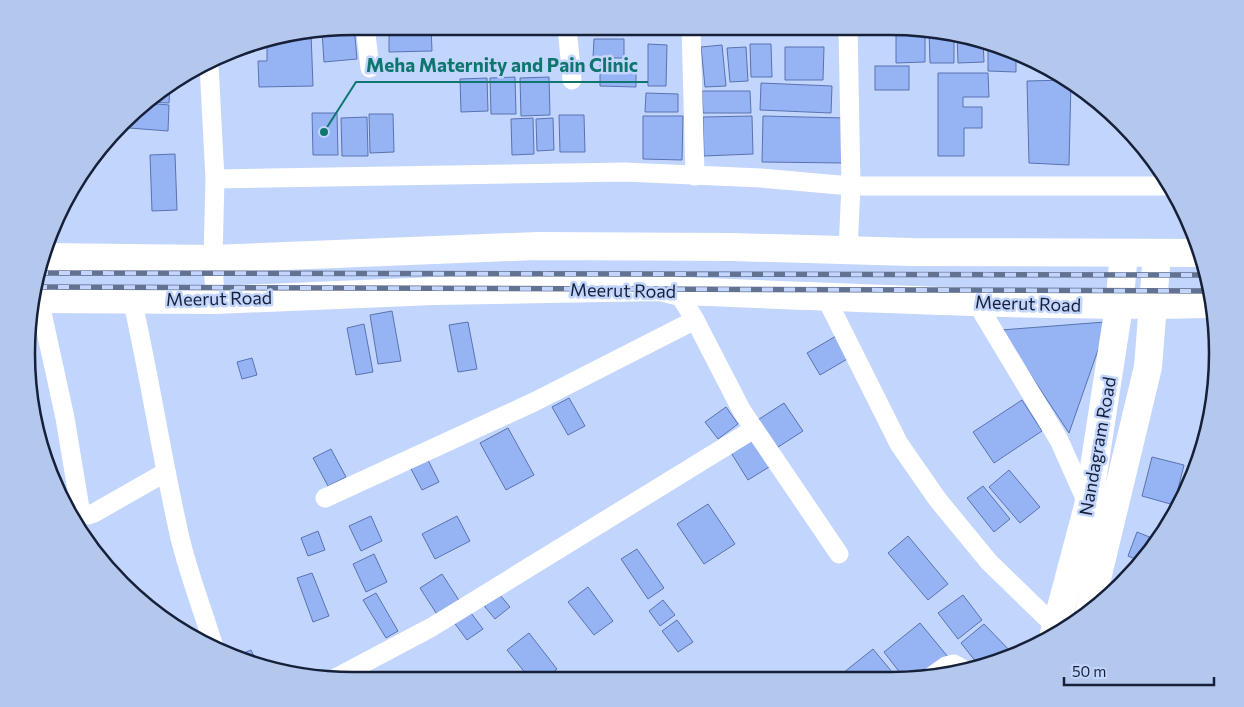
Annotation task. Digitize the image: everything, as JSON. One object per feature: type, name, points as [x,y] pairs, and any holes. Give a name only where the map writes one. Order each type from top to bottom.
[{"type":"main road","points":[[50,257],[213,259],[537,246],[912,252],[1193,253]]},
{"type":"main road","name":"Nandagram Road","points":[[1057,625],[1088,506],[1119,306],[1124,254]]},
{"type":"main road","name":"Nandagram Road","points":[[1092,600],[1148,367],[1157,254]]},
{"type":"main road","name":"Meerut Road","points":[[40,299],[215,300],[434,290],[660,287],[677,291],[976,302],[1119,306],[1205,304]]},
{"type":"street","points":[[366,35],[370,68]]},
{"type":"street","points":[[569,35],[572,80]]},
{"type":"street","points":[[691,35],[695,176]]},
{"type":"street","points":[[848,35],[851,186],[848,250]]},
{"type":"street","points":[[209,70],[215,179],[213,259],[215,300]]},
{"type":"street","points":[[215,179],[624,172],[761,178],[851,186],[1161,186]]},
{"type":"street","points":[[677,291],[695,320],[742,411],[839,554]]},
{"type":"street","points":[[825,296],[899,444],[938,500],[989,562],[1052,628]]},
{"type":"street","points":[[132,299],[181,540],[211,638]]},
{"type":"street","points":[[976,302],[1059,440],[1088,506]]},
{"type":"street","points":[[39,307],[65,418],[80,508],[83,512],[88,515],[94,513],[166,472]]},
{"type":"street","points":[[324,498],[534,402],[695,320]]},
{"type":"street","points":[[348,672],[432,627],[754,429]]},
{"type":"street","points":[[944,667],[954,664],[956,665]]},
{"type":"building","points":[[355,35],[357,59],[324,62],[322,37]]},
{"type":"building","points":[[389,35],[431,35],[432,51],[389,52]]},
{"type":"building","points":[[896,35],[925,37],[925,62],[896,63]]},
{"type":"building","points":[[311,38],[313,86],[259,87],[258,61],[267,61],[267,47]]},
{"type":"building","points":[[929,38],[954,41],[954,63],[930,63]]},
{"type":"building","points":[[594,39],[624,39],[624,58],[593,58]]},
{"type":"building","points":[[957,42],[983,49],[984,62],[958,63]]},
{"type":"building","points":[[648,44],[667,45],[666,86],[648,86]]},
{"type":"building","points":[[750,44],[771,44],[772,77],[751,77]]},
{"type":"building","points":[[722,45],[726,86],[705,87],[701,47]]},
{"type":"building","points":[[746,47],[748,81],[730,82],[727,48]]},
{"type":"building","points":[[785,47],[824,47],[823,80],[785,80]]},
{"type":"building","points":[[988,50],[1016,61],[1016,72],[988,71]]},
{"type":"building","points":[[600,65],[636,66],[636,87],[600,86]]},
{"type":"building","points":[[875,66],[909,66],[909,90],[875,90]]},
{"type":"building","points":[[938,73],[988,73],[989,97],[963,97],[963,107],[982,107],[982,128],[964,128],[964,156],[938,156]]},
{"type":"building","points":[[515,77],[516,114],[491,114],[490,78]]},
{"type":"building","points":[[549,77],[550,115],[521,116],[520,78]]},
{"type":"building","points":[[487,78],[488,111],[461,112],[460,79]]},
{"type":"building","points":[[1054,80],[1071,92],[1069,165],[1029,163],[1027,81]]},
{"type":"building","points":[[761,83],[832,86],[831,113],[760,110]]},
{"type":"building","points":[[702,91],[750,91],[751,113],[703,113]]},
{"type":"building","points":[[646,93],[678,94],[678,112],[645,112]]},
{"type":"building","points":[[169,94],[169,103],[158,103]]},
{"type":"building","points":[[156,104],[169,105],[168,131],[129,128]]},
{"type":"building","points":[[312,113],[337,113],[338,155],[313,155]]},
{"type":"building","points":[[369,114],[393,114],[394,152],[370,153]]},
{"type":"building","points":[[559,115],[584,115],[585,152],[560,152]]},
{"type":"building","points":[[643,116],[683,116],[682,160],[643,159]]},
{"type":"building","points":[[752,116],[753,154],[704,156],[703,117]]},
{"type":"building","points":[[763,116],[845,118],[844,163],[762,162]]},
{"type":"building","points":[[367,117],[368,156],[342,156],[341,118]]},
{"type":"building","points":[[533,118],[534,154],[512,155],[511,119]]},
{"type":"building","points":[[553,118],[554,150],[537,151],[536,119]]},
{"type":"building","points":[[175,154],[177,210],[152,211],[150,155]]},
{"type":"building","points":[[392,311],[401,361],[378,364],[370,315]]},
{"type":"building","points":[[468,322],[477,369],[458,372],[449,325]]},
{"type":"building","points":[[1105,322],[1105,330],[1069,433],[1001,330]]},
{"type":"building","points":[[364,324],[373,372],[356,375],[347,328]]},
{"type":"building","points":[[836,336],[849,358],[820,375],[807,353]]},
{"type":"building","points":[[252,358],[257,375],[242,379],[237,362]]},
{"type":"building","points":[[569,398],[585,426],[568,435],[552,407]]},
{"type":"building","points":[[1022,400],[1042,431],[994,463],[973,432]]},
{"type":"building","points":[[784,403],[803,431],[772,451],[753,423]]},
{"type":"building","points":[[726,407],[738,424],[718,439],[705,422]]},
{"type":"building","points":[[508,428],[534,475],[506,490],[480,443]]},
{"type":"building","points":[[753,431],[774,464],[748,480],[728,448]]},
{"type":"building","points":[[331,449],[346,477],[328,486],[313,458]]},
{"type":"building","points":[[426,456],[439,482],[422,490],[409,465]]},
{"type":"building","points":[[1152,457],[1184,465],[1178,491],[1171,504],[1142,496]]},
{"type":"building","points":[[1009,470],[1040,507],[1020,523],[989,487]]},
{"type":"building","points":[[983,486],[1010,519],[994,532],[967,498]]},
{"type":"building","points":[[708,504],[735,544],[704,564],[677,524]]},
{"type":"building","points":[[371,516],[382,541],[361,551],[349,526]]},
{"type":"building","points":[[457,516],[470,541],[435,559],[422,534]]},
{"type":"building","points":[[318,531],[325,550],[308,556],[301,538]]},
{"type":"building","points":[[1137,532],[1150,537],[1134,559],[1128,556]]},
{"type":"building","points":[[908,536],[948,584],[928,600],[888,553]]},
{"type":"building","points":[[637,549],[664,588],[648,599],[621,559]]},
{"type":"building","points":[[374,554],[387,582],[366,592],[353,564]]},
{"type":"building","points":[[312,573],[329,616],[313,622],[297,578]]},
{"type":"building","points":[[442,574],[462,605],[440,619],[420,588]]},
{"type":"building","points":[[588,587],[613,621],[594,635],[568,602]]},
{"type":"building","points":[[495,589],[510,607],[495,619],[481,602]]},
{"type":"building","points":[[376,593],[398,631],[386,638],[363,600]]},
{"type":"building","points":[[963,595],[982,620],[958,639],[938,613]]},
{"type":"building","points":[[663,600],[675,615],[660,626],[649,611]]},
{"type":"building","points":[[468,609],[483,629],[467,640],[453,621]]},
{"type":"building","points":[[677,620],[693,642],[678,652],[662,631]]},
{"type":"building","points":[[920,623],[948,657],[933,669],[899,672],[884,652]]},
{"type":"building","points":[[984,624],[1008,649],[975,660],[961,643]]},
{"type":"building","points":[[529,633],[557,669],[553,672],[524,672],[507,650]]},
{"type":"building","points":[[873,649],[892,672],[891,672],[844,672]]},
{"type":"building","points":[[251,650],[254,656],[251,655],[244,653]]},
{"type":"railway","points":[[45,273],[1199,275]]},
{"type":"railway","points":[[42,287],[1203,291]]},
{"type":"place","name":"Meha Maternity and Pain Clinic","points":[[324,132]]}]
